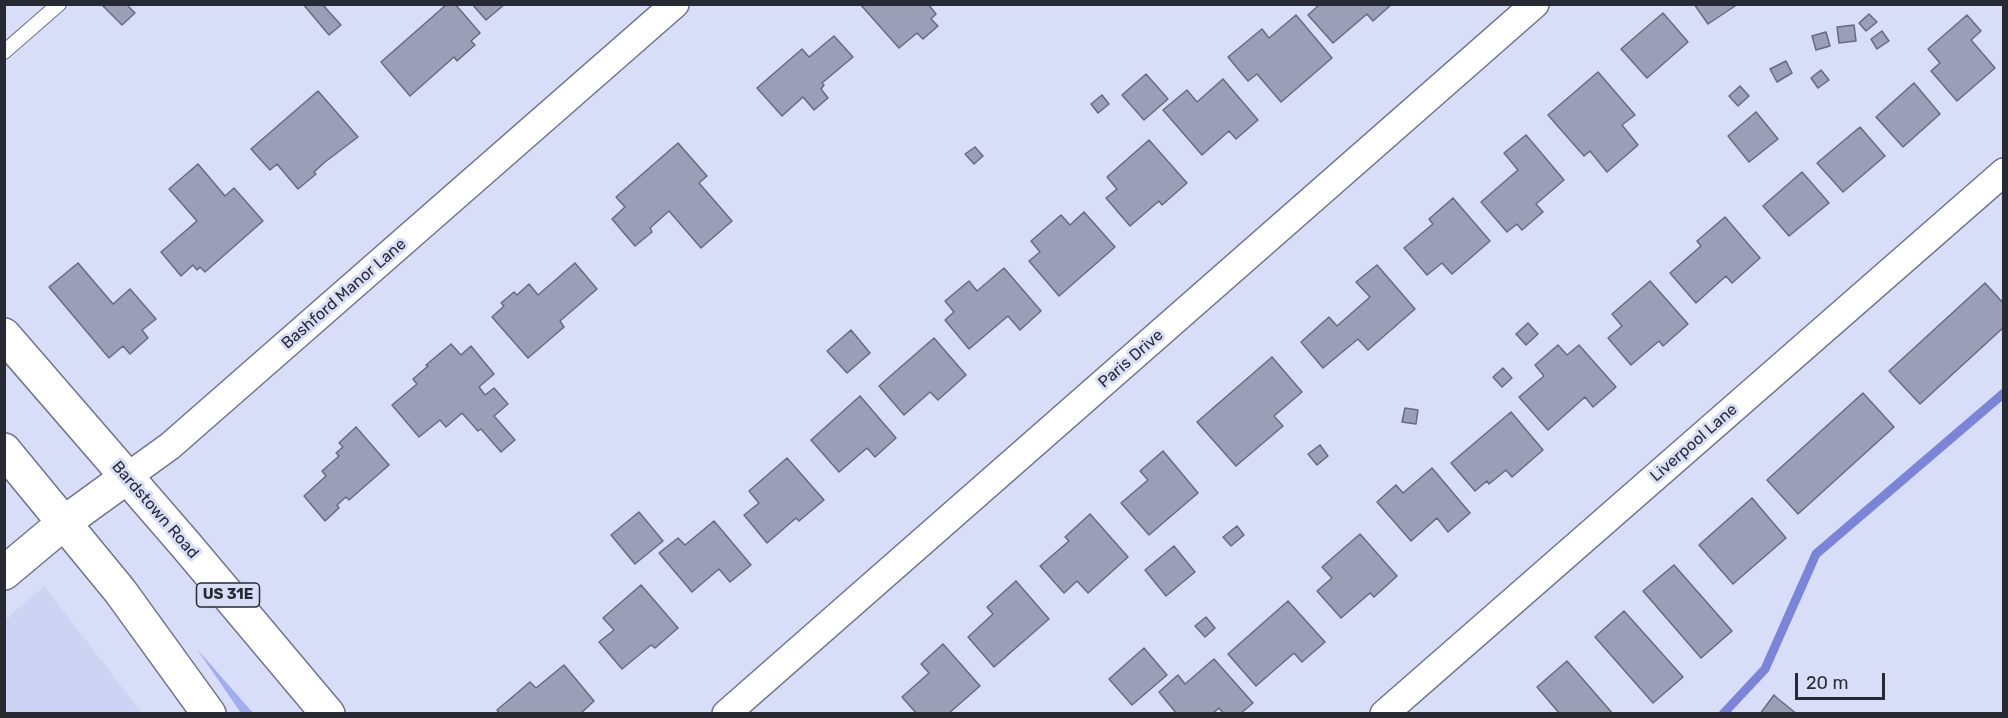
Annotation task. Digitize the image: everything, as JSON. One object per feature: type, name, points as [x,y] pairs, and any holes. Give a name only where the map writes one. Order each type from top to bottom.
[{"type":"main road","name":"Bardstown Road","points":[[4,335],[328,714]]},
{"type":"main road","points":[[4,450],[120,591],[209,714]]},
{"type":"main road","name":"Bashford Manor Lane","points":[[4,573],[65,522],[127,477]]},
{"type":"street","name":"Bashford Manor Lane","points":[[127,477],[170,446],[675,4]]},
{"type":"street","name":"Paris Drive","points":[[726,714],[1535,4]]},
{"type":"street","name":"Liverpool Lane","points":[[1384,714],[2004,172]]},
{"type":"lane","points":[[4,52],[58,4]]},
{"type":"shaded area","points":[[44,586],[142,713],[5,713],[5,620]]},
{"type":"shaded area","points":[[197,649],[253,713],[241,713]]},
{"type":"building","points":[[101,4],[126,4],[135,13],[122,25]]},
{"type":"building","points":[[303,4],[322,4],[341,25],[329,35]]},
{"type":"building","points":[[447,4],[455,4],[480,33],[471,41],[475,45],[457,61],[454,57],[410,96],[381,62]]},
{"type":"building","points":[[472,4],[505,4],[486,20]]},
{"type":"building","points":[[860,4],[928,4],[936,14],[931,19],[938,26],[923,39],[917,33],[899,48]]},
{"type":"building","points":[[1320,4],[1392,4],[1373,21],[1367,14],[1333,43],[1308,15]]},
{"type":"building","points":[[1694,4],[1738,4],[1708,24]]},
{"type":"building","points":[[1663,13],[1688,42],[1647,78],[1621,49]]},
{"type":"building","points":[[1869,14],[1877,22],[1866,31],[1859,23]]},
{"type":"building","points":[[1296,15],[1332,58],[1281,102],[1257,74],[1248,81],[1228,57],[1262,29],[1269,38]]},
{"type":"building","points":[[1967,15],[1981,31],[1971,40],[1995,68],[1957,101],[1931,71],[1940,63],[1928,49]]},
{"type":"building","points":[[1854,25],[1856,41],[1839,43],[1837,27]]},
{"type":"building","points":[[1882,31],[1889,41],[1877,49],[1871,39]]},
{"type":"building","points":[[1826,32],[1830,46],[1816,50],[1812,36]]},
{"type":"building","points":[[834,36],[853,57],[822,83],[824,85],[821,89],[828,98],[814,110],[803,97],[782,116],[757,88],[802,49],[809,57]]},
{"type":"building","points":[[1786,61],[1792,73],[1777,82],[1770,69]]},
{"type":"building","points":[[1821,70],[1829,80],[1818,88],[1811,78]]},
{"type":"building","points":[[1598,72],[1635,115],[1622,125],[1638,145],[1607,172],[1590,151],[1584,156],[1548,115]]},
{"type":"building","points":[[1146,74],[1168,99],[1144,120],[1122,95]]},
{"type":"building","points":[[1223,79],[1258,120],[1236,139],[1229,131],[1202,155],[1163,110],[1187,90],[1197,102]]},
{"type":"building","points":[[1914,83],[1940,114],[1903,147],[1876,117]]},
{"type":"building","points":[[1740,86],[1749,96],[1738,106],[1729,96]]},
{"type":"building","points":[[318,91],[358,137],[325,162],[314,172],[316,174],[298,189],[277,164],[270,170],[251,149]]},
{"type":"building","points":[[1102,95],[1109,104],[1098,113],[1091,104]]},
{"type":"building","points":[[1756,112],[1778,139],[1749,162],[1728,136]]},
{"type":"building","points":[[1860,127],[1885,156],[1843,192],[1817,163]]},
{"type":"building","points":[[1526,135],[1564,180],[1536,204],[1543,212],[1522,230],[1517,224],[1507,232],[1481,202],[1518,170],[1504,153]]},
{"type":"building","points":[[1149,140],[1187,183],[1162,205],[1159,201],[1130,226],[1106,198],[1117,189],[1107,177]]},
{"type":"building","points":[[678,143],[707,176],[699,183],[732,221],[701,248],[669,211],[650,228],[652,232],[635,246],[612,219],[625,207],[616,197]]},
{"type":"building","points":[[975,147],[983,156],[974,164],[965,154]]},
{"type":"building","points":[[198,164],[225,196],[234,188],[263,221],[205,272],[200,267],[197,270],[193,265],[181,276],[161,252],[197,221],[169,189]]},
{"type":"building","points":[[1802,172],[1829,203],[1789,236],[1763,206]]},
{"type":"building","points":[[1453,198],[1490,241],[1452,274],[1442,263],[1427,275],[1404,248],[1433,224],[1429,219]]},
{"type":"building","points":[[1084,212],[1115,247],[1059,296],[1029,261],[1040,252],[1031,241],[1061,215],[1070,225]]},
{"type":"building","points":[[1725,217],[1760,258],[1732,283],[1726,276],[1696,303],[1670,273],[1701,246],[1697,241]]},
{"type":"building","points":[[78,263],[113,304],[130,289],[156,319],[142,330],[148,338],[130,354],[123,346],[109,358],[49,287]]},
{"type":"building","points":[[575,263],[597,289],[560,321],[564,327],[528,358],[492,317],[504,306],[501,303],[514,292],[517,295],[529,284],[538,295]]},
{"type":"building","points":[[1377,265],[1415,309],[1368,350],[1358,339],[1323,368],[1301,342],[1329,317],[1337,326],[1370,297],[1356,282]]},
{"type":"building","points":[[1004,268],[1041,311],[1020,330],[1008,316],[969,349],[945,320],[954,312],[945,301],[969,281],[977,291]]},
{"type":"building","points":[[1650,281],[1688,324],[1663,346],[1659,341],[1631,365],[1608,338],[1622,326],[1612,314]]},
{"type":"building","points":[[1985,283],[2004,304],[2004,327],[1920,404],[1889,371]]},
{"type":"building","points":[[1528,323],[1538,334],[1526,345],[1516,334]]},
{"type":"building","points":[[851,330],[870,353],[847,373],[827,351]]},
{"type":"building","points":[[934,338],[966,375],[938,400],[930,392],[904,415],[879,386]]},
{"type":"building","points":[[451,344],[461,355],[471,346],[494,374],[479,387],[485,395],[494,388],[508,404],[494,416],[515,440],[501,452],[481,429],[478,431],[462,413],[446,427],[440,420],[419,437],[392,405],[417,384],[413,379],[428,366],[426,365]]},
{"type":"building","points":[[1558,345],[1567,355],[1579,345],[1616,387],[1593,407],[1585,397],[1548,430],[1519,397],[1544,376],[1535,365]]},
{"type":"building","points":[[1272,357],[1302,392],[1274,416],[1283,426],[1236,466],[1197,422]]},
{"type":"building","points":[[1503,368],[1512,378],[1502,387],[1493,377]]},
{"type":"building","points":[[1863,393],[1894,427],[1798,514],[1767,480]]},
{"type":"building","points":[[860,396],[896,438],[875,457],[867,448],[839,472],[811,440]]},
{"type":"building","points":[[1405,408],[1418,410],[1416,424],[1402,422]]},
{"type":"building","points":[[1511,412],[1543,450],[1512,477],[1506,470],[1489,484],[1487,481],[1475,491],[1451,463]]},
{"type":"building","points":[[356,427],[389,465],[349,500],[346,497],[337,505],[339,508],[325,521],[304,496],[326,476],[322,471],[339,456],[336,453],[343,447],[339,443]]},
{"type":"building","points":[[1320,445],[1328,456],[1317,465],[1308,454]]},
{"type":"building","points":[[1163,451],[1198,493],[1149,535],[1121,503],[1148,480],[1140,471]]},
{"type":"building","points":[[787,458],[824,500],[799,521],[796,518],[767,543],[744,515],[759,503],[749,491]]},
{"type":"building","points":[[1432,468],[1470,513],[1448,532],[1437,518],[1411,541],[1377,502],[1396,485],[1403,493]]},
{"type":"building","points":[[1752,498],[1786,538],[1733,584],[1699,545]]},
{"type":"building","points":[[639,512],[663,541],[635,564],[611,535]]},
{"type":"building","points":[[1090,514],[1128,557],[1088,593],[1077,581],[1064,593],[1040,566],[1069,541],[1065,537]]},
{"type":"building","points":[[714,521],[751,565],[730,582],[719,569],[692,592],[659,553],[678,538],[685,545]]},
{"type":"building","points":[[1237,526],[1244,535],[1231,546],[1223,537]]},
{"type":"building","points":[[1360,534],[1397,576],[1374,597],[1370,593],[1341,618],[1317,591],[1332,578],[1322,567]]},
{"type":"building","points":[[1174,546],[1195,572],[1166,596],[1145,570]]},
{"type":"building","points":[[1674,565],[1732,631],[1701,658],[1643,591]]},
{"type":"building","points":[[1016,581],[1049,619],[994,667],[968,637],[993,614],[987,607]]},
{"type":"building","points":[[641,585],[678,628],[655,648],[651,645],[622,669],[599,642],[614,630],[603,618]]},
{"type":"building","points":[[1288,601],[1325,642],[1302,662],[1294,653],[1256,686],[1228,654]]},
{"type":"building","points":[[1624,611],[1683,677],[1653,703],[1595,637]]},
{"type":"building","points":[[1206,617],[1215,628],[1205,637],[1195,626]]},
{"type":"building","points":[[943,644],[980,686],[948,714],[917,714],[902,697],[929,673],[921,664]]},
{"type":"building","points":[[1144,648],[1167,675],[1132,705],[1109,679]]},
{"type":"building","points":[[1214,659],[1253,703],[1240,714],[1224,714],[1219,708],[1212,714],[1177,714],[1159,692],[1178,675],[1185,684]]},
{"type":"building","points":[[1567,661],[1613,714],[1560,714],[1537,687]]},
{"type":"building","points":[[564,665],[594,701],[580,714],[500,714],[497,710],[530,682],[536,688]]},
{"type":"building","points":[[1774,695],[1777,698],[1797,714],[1760,714]]},
{"type":"waterway","points":[[1723,714],[1765,669],[1816,554],[2004,393]]}]
